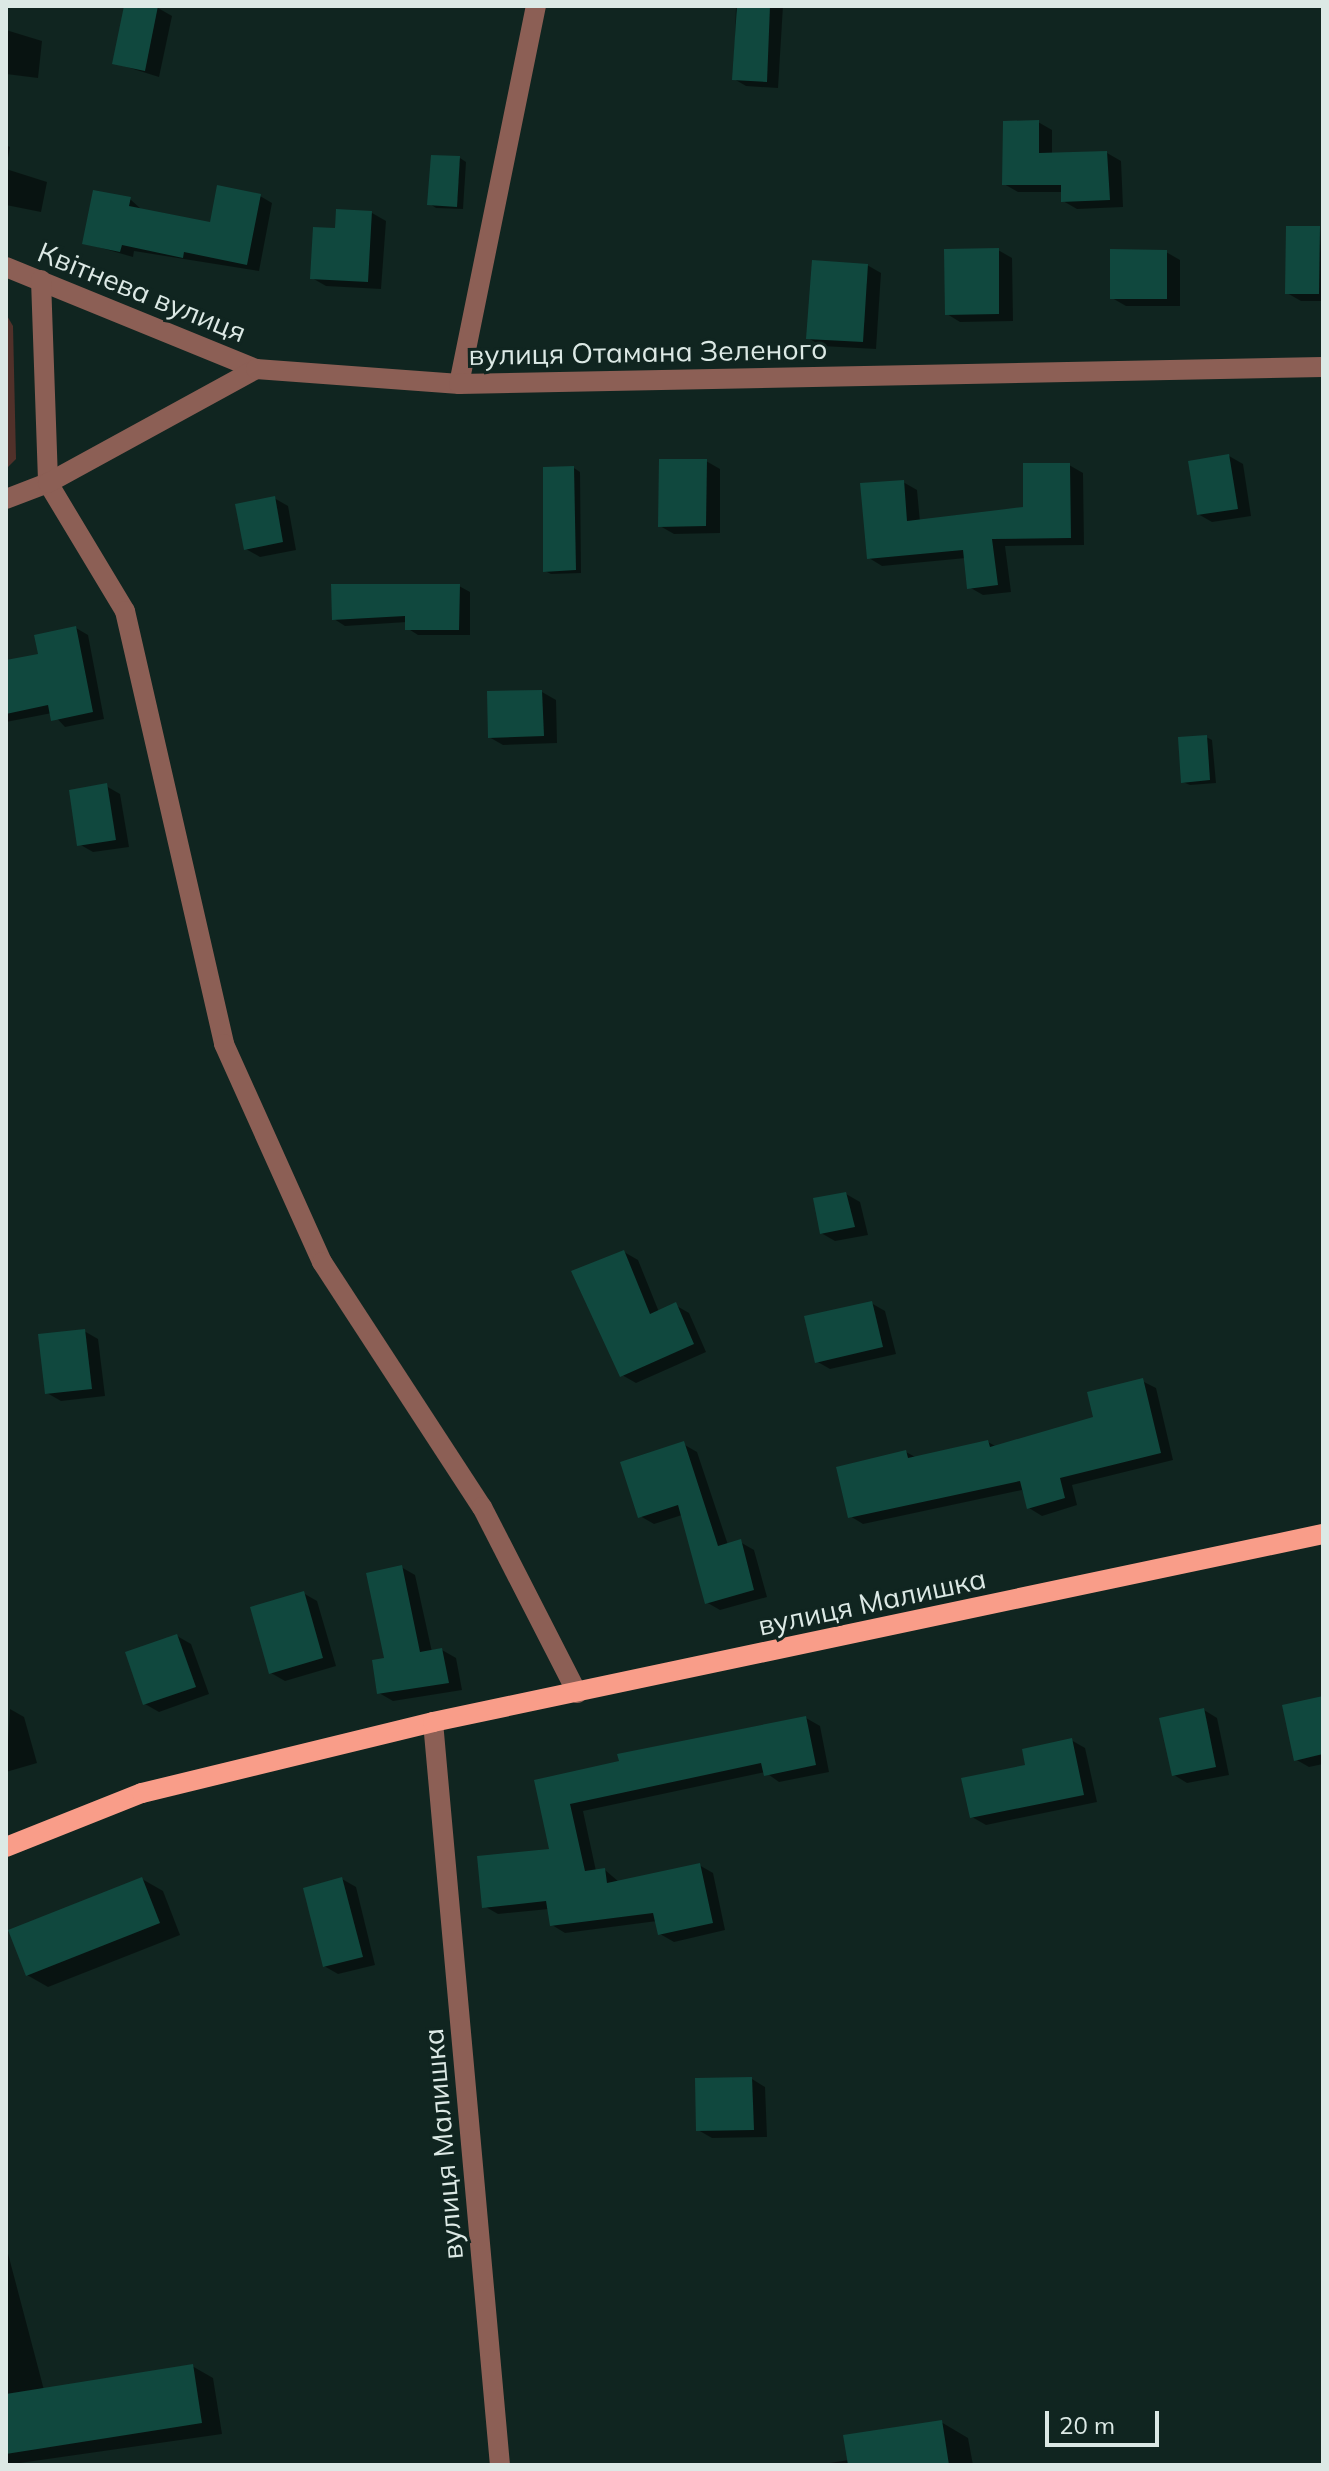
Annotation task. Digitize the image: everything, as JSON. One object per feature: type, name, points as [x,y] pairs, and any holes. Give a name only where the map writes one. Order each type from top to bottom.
[{"type":"main road","name":"вулиця Малишка","points":[[6,1847],[142,1793],[433,1722],[1323,1534]]},
{"type":"street","points":[[459,384],[536,6]]},
{"type":"street","name":"Квітнева вулиця","points":[[6,267],[256,369]]},
{"type":"street","points":[[41,280],[48,483],[125,611],[224,1044],[322,1262],[482,1507],[577,1693]]},
{"type":"street","name":"вулиця Отамана Зеленого","points":[[256,369],[459,384],[1323,367]]},
{"type":"street","points":[[6,499],[48,483],[256,369]]},
{"type":"street","name":"вулиця Малишка","points":[[433,1722],[500,2465]]},
{"type":"shaded area","points":[[6,314],[13,326],[16,459],[6,469]]},
{"type":"building","points":[[124,6],[158,6],[145,71],[112,64]]},
{"type":"building","points":[[737,6],[770,6],[767,82],[732,80]]},
{"type":"building","points":[[1039,120],[1039,153],[1107,151],[1110,200],[1061,202],[1061,185],[1002,185],[1003,121]]},
{"type":"building","points":[[431,155],[460,156],[457,207],[427,205]]},
{"type":"building","points":[[217,185],[261,194],[247,265],[184,252],[183,258],[122,245],[120,252],[82,244],[93,190],[131,197],[129,206],[210,222]]},
{"type":"building","points":[[336,209],[372,211],[368,282],[310,279],[313,227],[335,228]]},
{"type":"building","points":[[1286,226],[1320,226],[1319,294],[1285,294]]},
{"type":"building","points":[[999,248],[999,314],[945,315],[944,249]]},
{"type":"building","points":[[1110,249],[1167,250],[1167,299],[1110,299]]},
{"type":"building","points":[[812,260],[868,264],[863,342],[806,339]]},
{"type":"building","points":[[1229,454],[1238,509],[1197,515],[1188,461]]},
{"type":"building","points":[[659,459],[707,459],[706,526],[658,527]]},
{"type":"building","points":[[1023,463],[1070,463],[1071,538],[992,539],[998,585],[967,589],[963,550],[867,559],[860,483],[904,480],[907,521],[1023,507]]},
{"type":"building","points":[[574,466],[576,570],[543,572],[543,467]]},
{"type":"building","points":[[275,496],[283,542],[244,550],[235,504]]},
{"type":"building","points":[[331,584],[460,584],[459,630],[405,630],[405,616],[332,620]]},
{"type":"building","points":[[76,626],[93,712],[51,721],[48,705],[6,714],[6,660],[38,654],[34,635]]},
{"type":"building","points":[[542,690],[544,736],[488,738],[487,691]]},
{"type":"building","points":[[1207,735],[1210,780],[1181,783],[1178,737]]},
{"type":"building","points":[[107,783],[116,840],[77,846],[69,790]]},
{"type":"building","points":[[846,1192],[855,1227],[820,1234],[813,1198]]},
{"type":"building","points":[[624,1250],[650,1314],[676,1302],[694,1344],[620,1377],[571,1271]]},
{"type":"building","points":[[872,1301],[883,1347],[815,1363],[804,1316]]},
{"type":"building","points":[[85,1329],[92,1389],[45,1394],[38,1334]]},
{"type":"building","points":[[1143,1378],[1161,1453],[1060,1478],[1065,1498],[1027,1509],[1020,1481],[848,1518],[836,1467],[906,1450],[908,1458],[988,1440],[990,1447],[1093,1417],[1087,1392]]},
{"type":"building","points":[[684,1441],[718,1546],[741,1539],[754,1590],[705,1604],[678,1505],[638,1518],[620,1462]]},
{"type":"building","points":[[402,1565],[420,1652],[442,1648],[449,1683],[377,1694],[372,1660],[384,1658],[366,1573]]},
{"type":"building","points":[[304,1591],[323,1658],[269,1674],[250,1607]]},
{"type":"building","points":[[177,1634],[196,1687],[143,1705],[125,1652]]},
{"type":"building","points":[[1323,1696],[1323,1754],[1294,1761],[1282,1705]]},
{"type":"building","points":[[1204,1708],[1216,1767],[1172,1776],[1159,1718]]},
{"type":"building","points":[[806,1716],[816,1765],[764,1776],[761,1763],[570,1804],[585,1871],[605,1868],[607,1883],[700,1863],[713,1923],[658,1935],[653,1913],[550,1926],[546,1901],[482,1908],[477,1856],[549,1849],[534,1780],[619,1761],[617,1754]]},
{"type":"building","points":[[1072,1738],[1084,1795],[970,1818],[961,1778],[1025,1765],[1022,1749]]},
{"type":"building","points":[[142,1877],[160,1923],[26,1976],[8,1930]]},
{"type":"building","points":[[342,1877],[363,1957],[323,1967],[303,1888]]},
{"type":"building","points":[[752,2077],[754,2130],[696,2131],[695,2078]]},
{"type":"building","points":[[193,2364],[202,2423],[6,2454],[6,2394]]},
{"type":"building","points":[[942,2420],[949,2465],[848,2465],[843,2435]]}]
